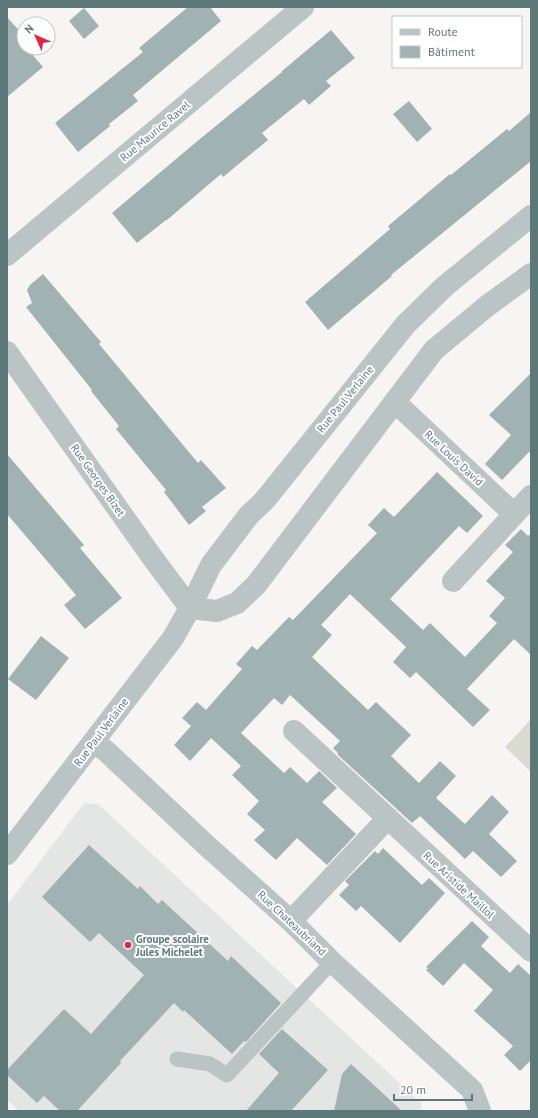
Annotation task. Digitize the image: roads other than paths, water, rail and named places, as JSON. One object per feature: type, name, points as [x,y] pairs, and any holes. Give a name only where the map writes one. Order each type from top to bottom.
[{"type":"street","name":"Rue Maurice Ravel","points":[[7,255],[303,7]]},
{"type":"street","name":"Rue Paul Verlaine","points":[[7,854],[172,638],[190,608],[211,565],[249,515],[264,501],[406,324],[445,286],[531,216]]},
{"type":"street","points":[[190,608],[217,611],[237,603],[256,585],[434,350],[487,306],[531,274]]},
{"type":"street","name":"Rue Georges Bizet","points":[[7,352],[190,608]]},
{"type":"street","name":"Rue Louis David","points":[[395,402],[514,514]]},
{"type":"street","points":[[453,581],[531,496]]},
{"type":"street","name":"Rue Aristide Maillol","points":[[294,731],[531,951]]},
{"type":"street","name":"Rue Chateaubriand","points":[[94,742],[106,751],[206,845],[291,921],[332,962],[472,1090],[480,1111]]},
{"type":"street","points":[[291,921],[388,818]]},
{"type":"lane","points":[[177,1059],[210,1064],[227,1075],[332,962]]},
{"type":"place","name":"Groupe scolaire Jules Michelet","points":[[128,945]]}]
